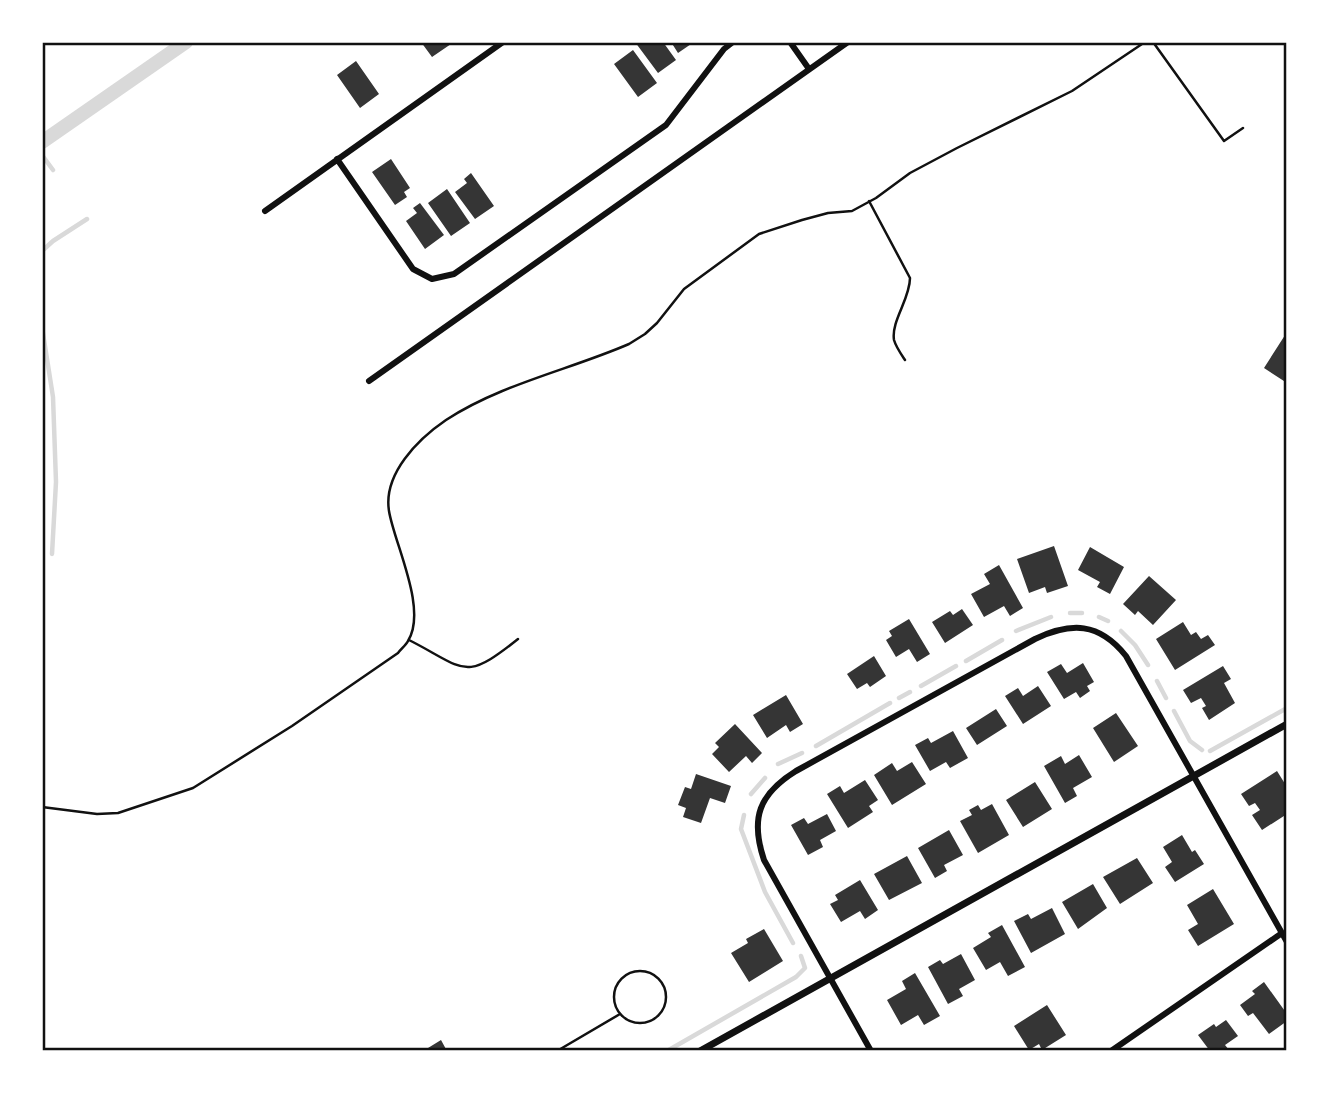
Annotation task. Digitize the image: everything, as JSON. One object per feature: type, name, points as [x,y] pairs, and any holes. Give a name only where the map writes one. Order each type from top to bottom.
[{"type":"street","points":[[265,211],[503,42]]},
{"type":"street","points":[[337,159],[413,269],[432,279],[454,275],[666,125],[724,49],[733,42]]},
{"type":"street","points":[[790,42],[809,69]]},
{"type":"street","points":[[369,381],[848,42]]},
{"type":"street","points":[[871,1051],[764,860],[757,830],[761,806],[782,780],[1035,639],[1060,629],[1090,629],[1121,649],[1136,671],[1287,942]]},
{"type":"street","points":[[700,1051],[1195,777],[1287,723]]},
{"type":"street","points":[[1111,1051],[1282,933]]},
{"type":"lane","points":[[42,807],[97,814],[118,813],[193,788],[398,653],[409,640],[413,624],[408,574],[389,511],[389,497],[398,469],[426,436],[446,421],[516,386],[606,353],[645,334],[684,289],[759,234],[802,220],[852,211],[910,173],[1072,91],[1145,42]]},
{"type":"lane","points":[[1153,42],[1224,141],[1242,128]]},
{"type":"lane","points":[[869,201],[910,278],[910,288],[894,331],[895,343],[905,360]]},
{"type":"lane","points":[[409,640],[448,663],[467,668],[492,660],[518,639]]},
{"type":"lane","points":[[640,971],[659,979],[666,1000],[657,1017],[639,1023],[620,1014],[614,997],[616,987],[622,979],[630,973],[640,971]]},
{"type":"lane","points":[[557,1051],[620,1014]]},
{"type":"building","points":[[421,42],[450,42],[451,44],[432,57]]},
{"type":"building","points":[[635,42],[663,42],[676,60],[658,73]]},
{"type":"building","points":[[671,42],[694,42],[678,53]]},
{"type":"building","points":[[633,50],[657,83],[638,97],[614,64]]},
{"type":"building","points":[[356,61],[379,94],[360,108],[337,75]]},
{"type":"building","points":[[391,159],[410,188],[404,192],[407,197],[395,205],[372,172]]},
{"type":"building","points":[[471,173],[494,206],[475,219],[455,192],[467,183],[464,179]]},
{"type":"building","points":[[447,189],[470,223],[451,236],[428,203]]},
{"type":"building","points":[[420,203],[444,235],[425,249],[406,221],[417,213],[413,208]]},
{"type":"building","points":[[1287,332],[1287,383],[1264,368]]},
{"type":"building","points":[[1054,546],[1068,586],[1047,593],[1045,587],[1029,593],[1017,559]]},
{"type":"building","points":[[1090,547],[1124,567],[1110,594],[1097,587],[1100,582],[1078,570]]},
{"type":"building","points":[[999,565],[1023,608],[1010,616],[1004,606],[984,617],[971,594],[990,584],[984,574]]},
{"type":"building","points":[[1149,576],[1176,600],[1153,625],[1138,611],[1135,615],[1123,604]]},
{"type":"building","points":[[962,609],[973,625],[945,643],[932,622],[950,611],[953,615]]},
{"type":"building","points":[[909,619],[930,654],[917,662],[909,649],[896,657],[886,640],[892,636],[889,631]]},
{"type":"building","points":[[1183,622],[1191,635],[1196,632],[1201,639],[1208,635],[1215,645],[1175,670],[1156,639]]},
{"type":"building","points":[[874,656],[886,676],[870,687],[867,683],[857,689],[847,674]]},
{"type":"building","points":[[1083,663],[1094,682],[1087,686],[1090,691],[1080,698],[1076,692],[1064,699],[1047,672],[1061,664],[1067,673]]},
{"type":"building","points":[[1223,666],[1231,679],[1224,683],[1235,703],[1209,720],[1202,708],[1206,706],[1201,698],[1191,703],[1183,690]]},
{"type":"building","points":[[1038,686],[1051,706],[1023,724],[1005,696],[1018,688],[1023,696]]},
{"type":"building","points":[[786,695],[803,724],[790,732],[786,725],[767,738],[753,715]]},
{"type":"building","points":[[996,709],[1007,726],[977,745],[966,728]]},
{"type":"building","points":[[1116,713],[1138,746],[1114,762],[1093,728]]},
{"type":"building","points":[[735,724],[762,753],[752,763],[746,756],[729,772],[712,754],[719,747],[715,743]]},
{"type":"building","points":[[953,731],[968,758],[950,768],[946,762],[930,771],[915,745],[928,738],[931,743]]},
{"type":"building","points":[[1079,755],[1092,777],[1073,788],[1077,796],[1065,803],[1044,766],[1061,756],[1065,764]]},
{"type":"building","points":[[912,762],[926,784],[892,805],[874,775],[892,763],[897,771]]},
{"type":"building","points":[[1277,771],[1287,787],[1287,814],[1262,830],[1252,815],[1260,810],[1255,803],[1249,806],[1241,794]]},
{"type":"building","points":[[696,774],[731,786],[725,803],[710,798],[701,823],[683,817],[686,808],[678,805],[685,787],[691,789]]},
{"type":"building","points":[[865,780],[878,800],[869,806],[873,812],[848,828],[827,794],[840,786],[844,793]]},
{"type":"building","points":[[1035,782],[1052,809],[1023,827],[1006,800]]},
{"type":"building","points":[[992,804],[1009,835],[978,853],[960,821],[972,815],[969,810],[978,805],[981,810]]},
{"type":"building","points":[[827,814],[836,831],[820,840],[823,847],[808,855],[791,825],[804,818],[808,824]]},
{"type":"building","points":[[949,830],[963,855],[944,865],[947,871],[935,878],[918,848]]},
{"type":"building","points":[[1182,835],[1192,852],[1195,850],[1204,864],[1175,882],[1165,867],[1172,862],[1163,847]]},
{"type":"building","points":[[907,856],[922,883],[889,900],[874,874]]},
{"type":"building","points":[[1137,858],[1153,883],[1120,904],[1103,877]]},
{"type":"building","points":[[860,880],[878,910],[865,919],[860,911],[841,922],[830,904],[838,900],[835,895]]},
{"type":"building","points":[[1093,884],[1107,908],[1078,929],[1062,902]]},
{"type":"building","points":[[1213,889],[1234,924],[1198,946],[1188,930],[1198,924],[1187,905]]},
{"type":"building","points":[[1052,908],[1065,934],[1031,953],[1014,921],[1028,914],[1031,919]]},
{"type":"building","points":[[1002,925],[1025,967],[1008,976],[1000,962],[986,970],[973,948],[991,937],[988,933]]},
{"type":"building","points":[[764,929],[783,961],[749,982],[731,953],[748,943],[746,939]]},
{"type":"building","points":[[961,954],[975,980],[959,989],[963,996],[948,1004],[928,967],[940,960],[943,964]]},
{"type":"building","points":[[915,973],[940,1016],[924,1025],[918,1015],[901,1025],[887,1000],[906,989],[902,981]]},
{"type":"building","points":[[1264,982],[1287,1014],[1287,1021],[1269,1034],[1253,1013],[1248,1016],[1240,1005],[1255,994],[1252,991]]},
{"type":"building","points":[[1047,1005],[1066,1035],[1042,1050],[1039,1044],[1029,1050],[1014,1026]]},
{"type":"building","points":[[1226,1020],[1238,1036],[1225,1045],[1229,1050],[1210,1051],[1198,1035],[1214,1024],[1216,1027]]},
{"type":"building","points":[[441,1040],[447,1051],[430,1051],[428,1048]]},
{"type":"waterway","points":[[42,142],[186,42]]},
{"type":"waterway","points":[[42,155],[53,170]]},
{"type":"waterway","points":[[42,251],[87,219]]},
{"type":"waterway","points":[[42,327],[53,397],[56,482],[52,554]]},
{"type":"waterway","points":[[1070,613],[1082,613]]},
{"type":"waterway","points":[[1016,631],[1051,617]]},
{"type":"waterway","points":[[1099,617],[1108,621]]},
{"type":"waterway","points":[[1121,631],[1135,645],[1148,665]]},
{"type":"waterway","points":[[966,661],[1002,640]]},
{"type":"waterway","points":[[921,686],[956,666]]},
{"type":"waterway","points":[[1157,681],[1166,698]]},
{"type":"waterway","points":[[899,698],[910,692]]},
{"type":"waterway","points":[[816,746],[890,703]]},
{"type":"waterway","points":[[1210,751],[1287,708]]},
{"type":"waterway","points":[[1174,711],[1190,741],[1202,750]]},
{"type":"waterway","points":[[778,764],[802,753]]},
{"type":"waterway","points":[[751,794],[765,778]]},
{"type":"waterway","points":[[744,815],[741,829],[765,892],[793,943]]},
{"type":"waterway","points":[[667,1051],[796,977],[805,968],[801,956]]}]
